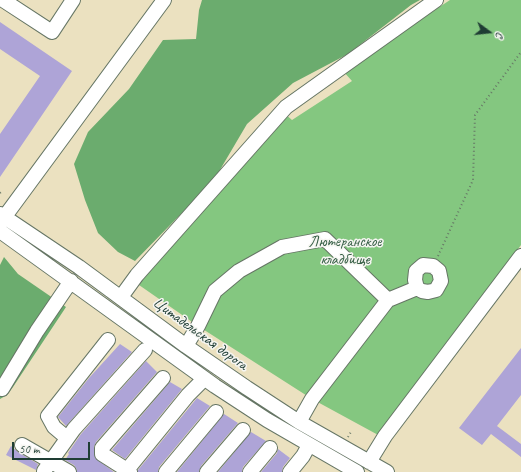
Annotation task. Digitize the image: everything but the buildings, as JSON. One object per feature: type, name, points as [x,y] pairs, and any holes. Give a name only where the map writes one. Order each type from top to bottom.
[{"type":"street","points":[[3,0],[52,32],[73,0]]},
{"type":"street","points":[[2,218],[164,0]]},
{"type":"street","points":[[121,297],[138,275],[286,107],[436,0]]},
{"type":"street","name":"Цитадельская дорога","points":[[2,218],[121,297],[233,379],[299,422],[387,472]]},
{"type":"street","name":"Цитадельская дорога","points":[[0,231],[204,378],[267,420],[357,472]]},
{"type":"street","points":[[186,346],[215,292],[239,271],[282,247],[326,239],[388,300]]},
{"type":"street","points":[[369,462],[385,436],[521,256]]},
{"type":"street","points":[[424,265],[433,266],[439,271],[441,281],[436,290],[428,292],[417,288],[415,280],[416,271],[424,265]]},
{"type":"street","points":[[2,389],[37,332],[71,282]]},
{"type":"street","points":[[299,422],[312,399],[388,300],[417,288]]},
{"type":"street","points":[[67,438],[54,427],[48,416],[108,340]]},
{"type":"street","points":[[47,466],[67,438],[145,350]]},
{"type":"street","points":[[163,378],[102,448],[102,454],[129,471],[188,395],[204,378]]},
{"type":"street","points":[[166,472],[216,412]]},
{"type":"street","points":[[207,472],[243,430]]},
{"type":"street","points":[[22,445],[47,466],[69,472]]},
{"type":"street","points":[[290,472],[303,456],[309,445]]},
{"type":"street","points":[[250,472],[270,448]]},
{"type":"path","points":[[433,266],[473,180],[475,115],[521,52]]},
{"type":"green space","points":[[202,0],[420,0],[411,5],[348,54],[293,83],[247,124],[214,180],[135,261],[118,252],[98,233],[85,200],[74,164],[88,132],[129,89],[163,40],[196,39],[199,10]]},
{"type":"green space","name":"Лютеранское кладбище","points":[[450,0],[521,0],[521,245],[380,436],[312,399],[198,326],[139,285],[141,278],[284,113],[292,120],[352,81],[343,71]]},
{"type":"green space","points":[[4,257],[18,274],[66,307],[13,387],[7,395],[0,399],[0,265]]}]
